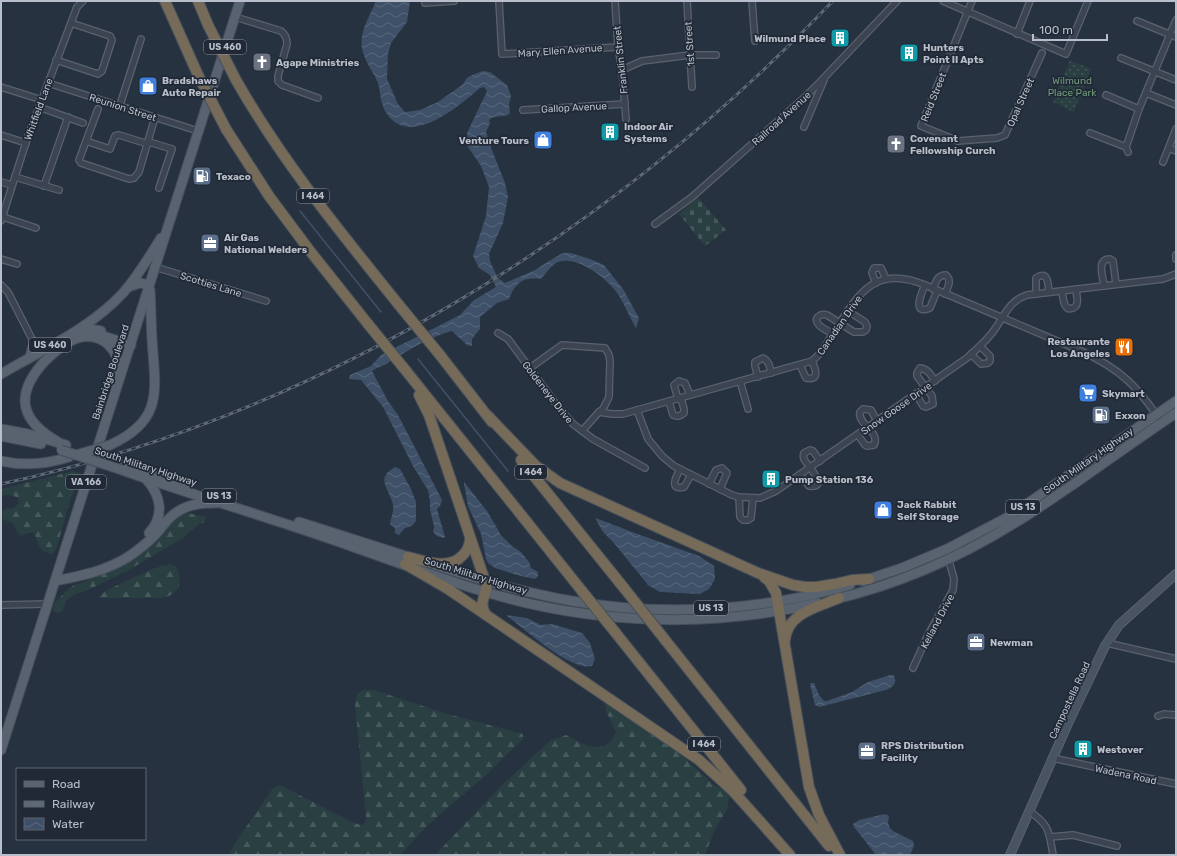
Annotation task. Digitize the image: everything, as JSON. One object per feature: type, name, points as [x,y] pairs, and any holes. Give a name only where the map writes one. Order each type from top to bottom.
[{"type":"highway","name":"I 464","points":[[165,1],[198,75],[226,129],[269,196],[310,251],[792,855]]},
{"type":"highway","name":"I 464","points":[[198,1],[208,25],[236,80],[257,116],[289,165],[350,244],[488,416],[546,492],[836,855]]},
{"type":"highway","points":[[407,372],[429,415],[470,536],[485,586],[482,606],[487,616]]},
{"type":"highway","points":[[488,416],[536,466],[560,483],[767,578],[776,593],[809,787],[819,815],[840,855]]},
{"type":"highway","points":[[407,561],[443,564],[454,562],[465,554],[469,547],[470,536]]},
{"type":"highway","points":[[407,561],[710,768],[792,855]]},
{"type":"highway","points":[[758,573],[793,585],[805,587],[869,579]]},
{"type":"highway","points":[[784,644],[787,630],[798,616],[839,598]]},
{"type":"main road","name":"Bainbridge Boulevard","points":[[1,750],[240,1]]},
{"type":"main road","name":"US 460","points":[[1,374],[63,338],[98,315],[112,303],[128,287],[147,261],[168,226]]},
{"type":"main road","points":[[128,287],[140,283],[149,284]]},
{"type":"main road","name":"US 460","points":[[1,461],[29,464],[50,462],[110,445],[128,436],[140,426],[148,415],[154,399],[155,378],[149,284]]},
{"type":"main road","points":[[98,315],[98,326],[101,331]]},
{"type":"main road","points":[[63,338],[90,329],[101,331],[132,342]]},
{"type":"main road","points":[[62,446],[38,428],[30,418],[25,403],[25,395],[31,378],[61,347],[84,335],[96,334],[132,342]]},
{"type":"main road","points":[[78,338],[90,336],[98,338],[106,342],[114,350],[118,363],[115,389]]},
{"type":"main road","points":[[30,357],[34,343],[46,347]]},
{"type":"main road","name":"South Military Highway","points":[[778,606],[902,568],[946,549],[1008,516],[1176,400]]},
{"type":"main road","name":"South Military Highway","points":[[1,429],[28,434],[485,586],[570,601],[629,608],[666,610],[778,606],[839,598],[904,578],[976,546],[1014,524],[1176,413]]},
{"type":"main road","name":"South Military Highway","points":[[1,436],[62,446]]},
{"type":"main road","name":"South Military Highway","points":[[124,467],[145,478],[350,542]]},
{"type":"main road","points":[[56,578],[101,565],[125,553],[151,531],[158,519],[158,498],[155,490],[145,478]]},
{"type":"main road","points":[[56,578],[95,572],[127,558],[139,550],[154,536],[171,516],[185,508],[203,503],[224,503]]},
{"type":"main road","name":"Campostella Road","points":[[1010,855],[1052,758],[1085,686],[1107,643],[1119,625],[1128,616],[1159,591],[1176,574]]},
{"type":"street","name":"Whitfield Lane","points":[[2,219],[26,143],[56,60],[77,7],[83,1]]},
{"type":"street","points":[[425,3],[454,1]]},
{"type":"street","name":"Mary Ellen Avenue","points":[[499,1],[502,54],[618,47]]},
{"type":"street","name":"Franklin Street","points":[[615,1],[618,47],[622,70],[626,119]]},
{"type":"street","name":"1st Street","points":[[687,1],[692,87]]},
{"type":"street","points":[[752,1],[755,42]]},
{"type":"street","name":"Railroad Avenue","points":[[655,224],[692,197],[784,115],[826,76],[897,1]]},
{"type":"street","points":[[943,1],[1066,54],[1088,1]]},
{"type":"street","name":"Reid Street","points":[[920,126],[972,1]]},
{"type":"street","points":[[1017,34],[1030,1]]},
{"type":"street","points":[[235,17],[281,30],[287,39],[287,44],[278,76],[278,82],[282,85],[318,98]]},
{"type":"street","points":[[1090,133],[1127,150],[1139,109],[1154,72],[1173,35],[1176,20]]},
{"type":"street","points":[[1137,21],[1173,35]]},
{"type":"street","points":[[56,60],[98,74],[102,71],[112,40],[110,36],[70,23]]},
{"type":"street","points":[[120,106],[141,39]]},
{"type":"street","name":"Opal Street","points":[[920,126],[958,141],[997,138],[1006,135],[1042,53]]},
{"type":"street","points":[[622,70],[642,61],[690,55],[716,54]]},
{"type":"street","points":[[1121,58],[1176,80]]},
{"type":"street","points":[[804,127],[826,76]]},
{"type":"street","name":"Reunion Street","points":[[48,83],[198,131]]},
{"type":"street","points":[[1,87],[42,100]]},
{"type":"street","points":[[1146,93],[1176,105]]},
{"type":"street","points":[[1106,95],[1139,109]]},
{"type":"street","name":"Gallop Avenue","points":[[523,110],[625,104]]},
{"type":"street","points":[[39,107],[84,123]]},
{"type":"street","points":[[98,109],[79,160],[81,163],[129,179],[134,178],[139,172],[156,117]]},
{"type":"street","points":[[44,186],[68,117]]},
{"type":"street","points":[[1163,162],[1176,129]]},
{"type":"street","points":[[86,141],[110,149],[115,136],[119,135],[172,149],[159,188]]},
{"type":"street","points":[[1,136],[26,143]]},
{"type":"street","points":[[1169,148],[1176,151]]},
{"type":"street","points":[[15,177],[59,190]]},
{"type":"street","points":[[1,182],[12,185]]},
{"type":"street","points":[[2,219],[36,228]]},
{"type":"street","points":[[1,259],[16,264]]},
{"type":"street","points":[[1104,286],[1101,264],[1106,259],[1113,261],[1116,284]]},
{"type":"street","name":"Scotties Lane","points":[[155,267],[266,301]]},
{"type":"street","points":[[876,283],[872,273],[874,268],[881,268],[886,279]]},
{"type":"street","name":"Snow Goose Drive","points":[[636,410],[644,432],[653,447],[662,456],[680,469],[739,497],[753,498],[768,495],[858,435],[971,354],[992,333],[1011,304],[1019,297],[1049,292],[1163,279],[1176,274]]},
{"type":"street","points":[[925,285],[918,302],[922,309],[925,310],[930,308],[938,278],[941,275],[946,275],[950,281],[945,294]]},
{"type":"street","points":[[1036,294],[1036,278],[1042,276],[1047,278],[1049,292]]},
{"type":"street","name":"Canadian Drive","points":[[599,412],[620,414],[812,361],[820,353],[864,290],[886,279],[900,278],[925,285],[1103,362],[1122,375],[1137,388],[1162,423]]},
{"type":"street","points":[[1,285],[8,292],[34,343]]},
{"type":"street","points":[[1062,291],[1065,305],[1067,308],[1071,308],[1075,307],[1077,303],[1076,289]]},
{"type":"street","points":[[833,334],[818,324],[816,321],[819,314],[825,314],[854,332],[859,333],[866,330],[867,326],[865,322],[848,311]]},
{"type":"street","name":"Goldeneye Drive","points":[[498,333],[508,339],[562,412],[573,424],[603,445],[645,468]]},
{"type":"street","points":[[530,368],[562,345],[605,348],[609,355],[610,361],[609,397],[603,409],[582,431]]},
{"type":"street","points":[[971,354],[981,364],[988,363],[990,356],[980,346]]},
{"type":"street","points":[[758,377],[755,362],[763,358],[768,363],[771,373]]},
{"type":"street","points":[[800,365],[806,378],[810,379],[816,374],[812,361]]},
{"type":"street","points":[[916,394],[924,406],[926,407],[933,404],[933,400],[917,376],[920,368],[928,371],[935,381]]},
{"type":"street","points":[[669,401],[673,415],[681,416],[684,413],[684,409],[674,385],[679,381],[685,383],[690,395]]},
{"type":"street","points":[[740,382],[748,409]]},
{"type":"street","points":[[858,435],[865,445],[874,445],[876,442],[875,437],[868,428],[860,412],[864,409],[870,410],[877,421]]},
{"type":"street","points":[[800,474],[809,486],[813,487],[818,482],[818,478],[803,456],[804,453],[810,450],[813,451],[820,461]]},
{"type":"street","points":[[709,484],[716,470],[722,468],[727,474],[720,489]]},
{"type":"street","points":[[680,469],[675,480],[676,487],[684,487],[691,475]]},
{"type":"street","points":[[739,497],[740,517],[743,520],[748,520],[751,518],[753,498]]},
{"type":"street","name":"Kelland Drive","points":[[914,668],[928,635],[953,590],[954,579],[946,549]]},
{"type":"street","points":[[1,605],[47,604]]},
{"type":"street","points":[[1107,643],[1176,659]]},
{"type":"street","points":[[1158,716],[1164,714],[1176,715]]},
{"type":"street","name":"Wadena Road","points":[[1052,758],[1176,784]]},
{"type":"street","points":[[1029,812],[1043,822],[1048,828],[1053,855]]},
{"type":"street","points":[[1050,837],[1073,835],[1117,846]]},
{"type":"green space","name":"Wilmund Place Park","points":[[1070,60],[1091,69],[1074,112],[1053,102]]},
{"type":"green space","points":[[698,197],[726,230],[705,246],[679,214]]},
{"type":"green space","points":[[73,471],[80,473],[69,504],[57,547],[53,554],[48,553],[42,550],[34,533],[28,533],[21,536],[11,522],[4,520],[1,516],[3,510],[8,508],[12,509],[19,503],[18,498],[14,496],[1,496],[1,489]]},
{"type":"green space","points":[[188,513],[206,517],[205,522],[199,524],[183,538],[127,571],[88,590],[75,594],[66,601],[63,610],[58,613],[54,612],[54,604],[67,590],[74,585],[85,582],[125,563],[143,552],[175,517]]},
{"type":"green space","points":[[171,564],[177,567],[179,578],[178,587],[173,594],[162,598],[99,598],[105,591],[128,580],[152,569]]},
{"type":"green space","points":[[363,690],[374,690],[444,713],[523,734],[523,739],[486,775],[428,825],[400,855],[229,855],[235,843],[273,788],[280,785],[354,823],[362,825],[365,822],[366,818],[355,704],[357,694]]},
{"type":"green space","points":[[605,703],[679,753],[713,784],[729,794],[727,810],[715,829],[705,855],[435,855],[505,782],[551,740],[566,735],[593,747],[604,746],[609,743],[616,732],[606,711]]},
{"type":"water","points":[[376,1],[410,1],[407,22],[391,43],[388,54],[387,79],[398,104],[405,112],[420,110],[438,102],[462,85],[467,78],[483,71],[490,72],[507,85],[511,96],[509,104],[510,113],[508,115],[491,118],[489,120],[490,123],[486,132],[505,183],[508,197],[503,223],[489,254],[490,261],[498,278],[505,283],[535,270],[563,253],[571,253],[604,265],[623,289],[639,318],[636,328],[617,292],[602,277],[587,267],[571,261],[563,261],[556,263],[541,279],[529,279],[521,282],[514,288],[509,299],[497,303],[480,317],[480,329],[472,339],[472,346],[467,345],[452,331],[427,340],[372,371],[388,401],[398,415],[442,500],[437,509],[445,537],[443,538],[437,536],[433,532],[434,527],[428,490],[414,468],[383,407],[361,380],[349,379],[350,375],[371,366],[381,355],[460,315],[474,300],[496,287],[490,275],[479,268],[473,256],[486,216],[489,187],[481,166],[468,147],[467,133],[487,91],[484,87],[480,88],[448,113],[421,125],[409,127],[397,123],[387,114],[385,110],[378,83],[367,62],[362,48],[362,34],[364,27]]},
{"type":"water","points":[[395,467],[400,469],[416,502],[416,521],[412,526],[405,528],[399,535],[395,533],[395,528],[390,524],[393,505],[384,480],[389,471]]},
{"type":"water","points":[[464,482],[487,511],[501,535],[512,546],[521,552],[529,562],[531,568],[538,572],[538,576],[535,579],[495,568],[488,563],[481,534],[468,506]]},
{"type":"water","points":[[595,518],[699,556],[714,566],[715,579],[709,589],[700,594],[660,592],[648,585],[614,543],[603,532]]},
{"type":"water","points":[[506,615],[527,618],[541,625],[552,624],[582,633],[590,643],[595,659],[592,666],[583,666],[564,658],[543,644]]},
{"type":"water","points":[[893,675],[895,682],[886,690],[819,707],[815,705],[811,683],[814,683],[819,695],[824,701],[827,701],[852,692],[868,682]]},
{"type":"water","points":[[885,814],[889,816],[888,823],[893,831],[913,841],[914,846],[910,855],[876,855],[854,827],[853,824],[859,820]]},
{"type":"waterway","points":[[300,211],[381,312]]},
{"type":"waterway","points":[[418,359],[508,471]]},
{"type":"railway","points":[[1,484],[119,453],[234,412],[345,363],[452,304],[555,238],[653,165],[746,86],[833,1]]},
{"type":"place","name":"Wilmund Place","points":[[840,38]]},
{"type":"place","name":"Hunters Point II Apts","points":[[909,53]]},
{"type":"place","name":"Agape Ministries","points":[[262,62]]},
{"type":"place","name":"Bradshaws Auto Repair","points":[[148,86]]},
{"type":"place","name":"Indoor Air Systems","points":[[610,132]]},
{"type":"place","name":"Venture Tours","points":[[543,140]]},
{"type":"place","name":"Covenant Fellowship Curch","points":[[896,144]]},
{"type":"place","name":"Texaco","points":[[202,176]]},
{"type":"place","name":"Air Gas National Welders","points":[[210,243]]},
{"type":"place","name":"Restaurante Los Angeles","points":[[1124,347]]},
{"type":"place","name":"Skymart","points":[[1088,393]]},
{"type":"place","name":"Exxon","points":[[1101,415]]},
{"type":"place","name":"Pump Station 136","points":[[771,479]]},
{"type":"place","name":"Jack Rabbit Self Storage","points":[[883,510]]},
{"type":"place","name":"Newman","points":[[976,642]]},
{"type":"place","name":"Westover","points":[[1083,749]]},
{"type":"place","name":"RPS Distribution Facility","points":[[867,751]]}]
